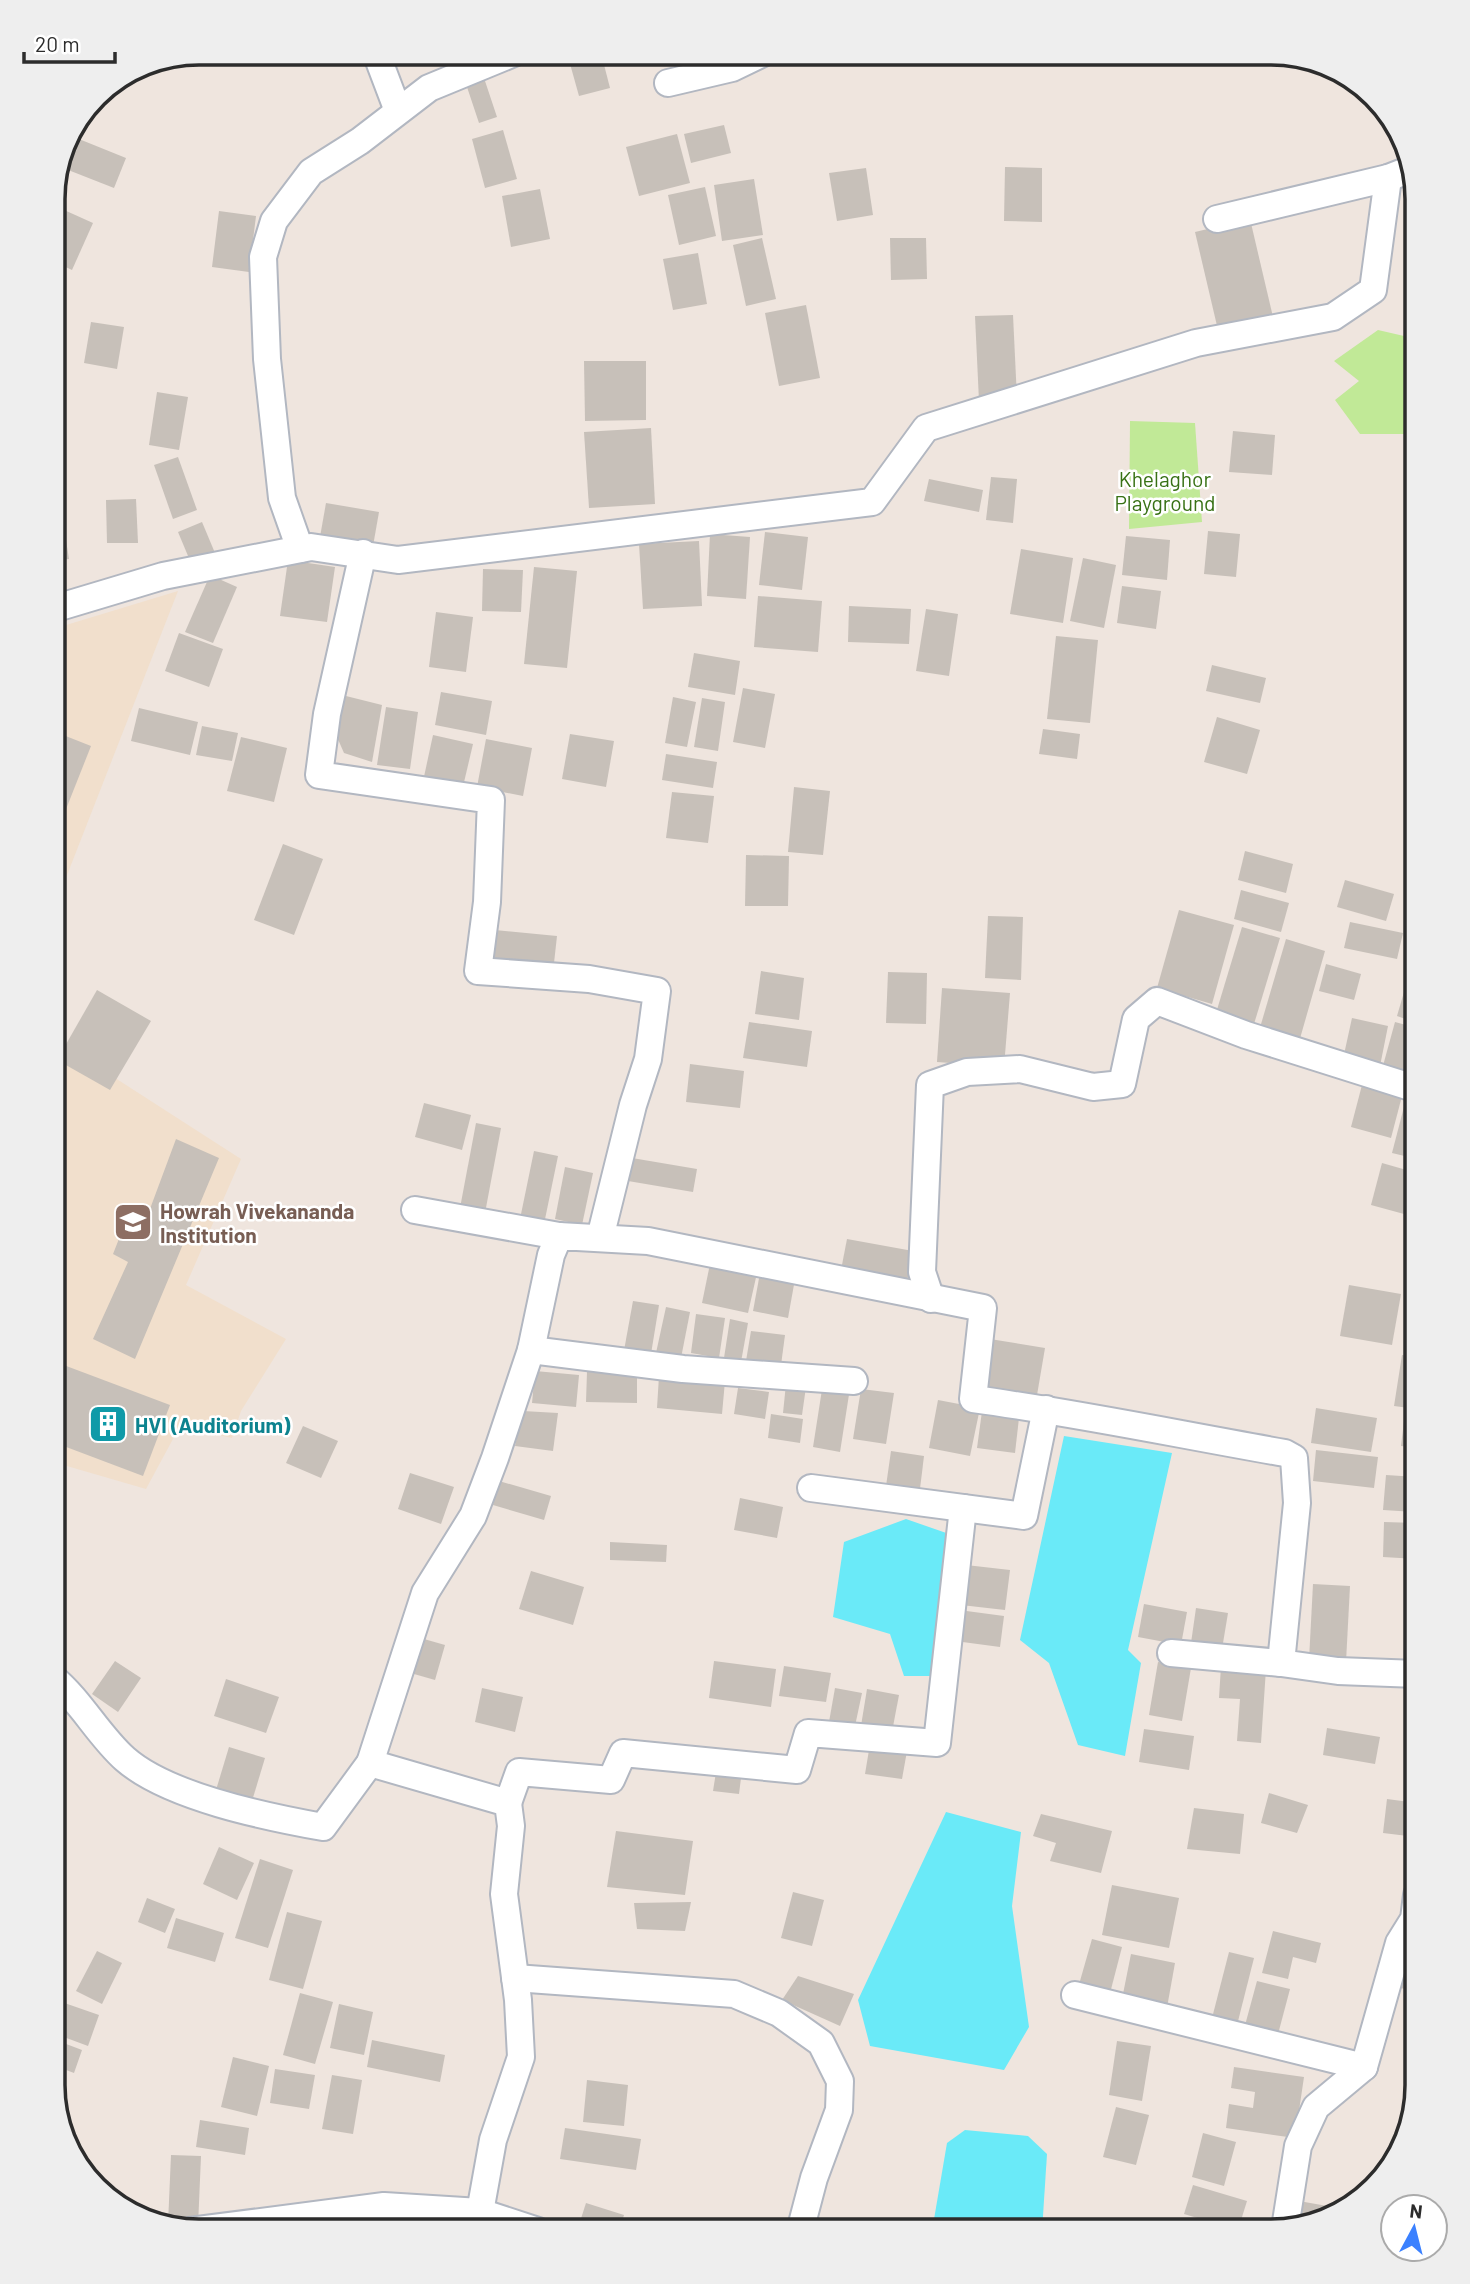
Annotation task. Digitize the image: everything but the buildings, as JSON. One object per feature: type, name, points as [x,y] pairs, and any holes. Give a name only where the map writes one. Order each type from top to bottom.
[{"type":"street","points":[[381,65],[397,111]]},
{"type":"street","points":[[300,549],[282,498],[267,359],[263,257],[274,222],[311,172],[360,141],[429,88],[485,65]]},
{"type":"street","points":[[667,82],[738,65]]},
{"type":"street","points":[[65,605],[163,576],[311,547],[398,560],[872,502],[926,428],[1196,343],[1334,317],[1373,290],[1399,174],[1217,219]]},
{"type":"street","points":[[363,553],[327,714],[319,775],[491,800],[487,902],[478,971],[589,978],[657,991],[648,1059],[633,1105],[600,1238]]},
{"type":"street","points":[[931,1299],[922,1272],[930,1085],[967,1072],[1020,1069],[1093,1087],[1122,1084],[1136,1019],[1157,1001],[1246,1035],[1405,1085]]},
{"type":"street","points":[[415,1210],[559,1236],[648,1241],[730,1255],[983,1308],[973,1399],[1045,1409],[1285,1452],[1294,1458],[1297,1503],[1281,1663]]},
{"type":"street","points":[[65,1693],[125,1760],[179,1789],[262,1816],[323,1827],[370,1763],[425,1593],[473,1516],[531,1350],[551,1255],[559,1236]]},
{"type":"street","points":[[531,1350],[682,1368],[853,1381]]},
{"type":"street","points":[[811,1488],[1024,1516],[1045,1409]]},
{"type":"street","points":[[480,2213],[493,2140],[521,2057],[515,1978],[504,1894],[511,1826],[508,1803],[519,1772],[611,1780],[623,1753],[797,1770],[808,1733],[937,1743],[963,1508]]},
{"type":"street","points":[[1171,1653],[1338,1671],[1405,1674]]},
{"type":"street","points":[[370,1763],[508,1803]]},
{"type":"street","points":[[1287,2218],[1298,2146],[1316,2107],[1364,2067],[1399,1943],[1405,1933]]},
{"type":"street","points":[[515,1978],[734,1993],[779,2013],[821,2043],[839,2081],[839,2110],[814,2178],[803,2219]]},
{"type":"street","points":[[1074,1995],[1364,2067]]},
{"type":"street","points":[[283,2219],[384,2206],[480,2213],[499,2219]]},
{"type":"shaded area","points":[[178,591],[65,880],[65,625]]},
{"type":"shaded area","name":"Howrah Vivekananda Institution","points":[[65,1046],[241,1159],[186,1285],[286,1339],[241,1411],[232,1438],[180,1426],[146,1489],[65,1465]]},
{"type":"green space","points":[[1378,330],[1405,336],[1405,434],[1360,434],[1335,400],[1359,381],[1334,361]]},
{"type":"green space","name":"Khelaghor Playground","points":[[1130,421],[1195,423],[1202,522],[1129,529]]},
{"type":"water","points":[[1064,1436],[1172,1453],[1128,1650],[1141,1663],[1125,1756],[1078,1745],[1049,1663],[1020,1640]]},
{"type":"water","points":[[906,1519],[952,1535],[948,1676],[904,1676],[890,1634],[833,1617],[844,1542]]},
{"type":"water","points":[[946,1812],[1021,1832],[1012,1906],[1029,2027],[1004,2070],[870,2046],[858,2000]]},
{"type":"water","points":[[965,2130],[1028,2136],[1047,2154],[1043,2219],[934,2219],[947,2143]]},
{"type":"place","name":"Howrah Vivekananda Institution","points":[[133,1222]]},
{"type":"place","name":"HVI (Auditorium)","points":[[108,1424]]}]
